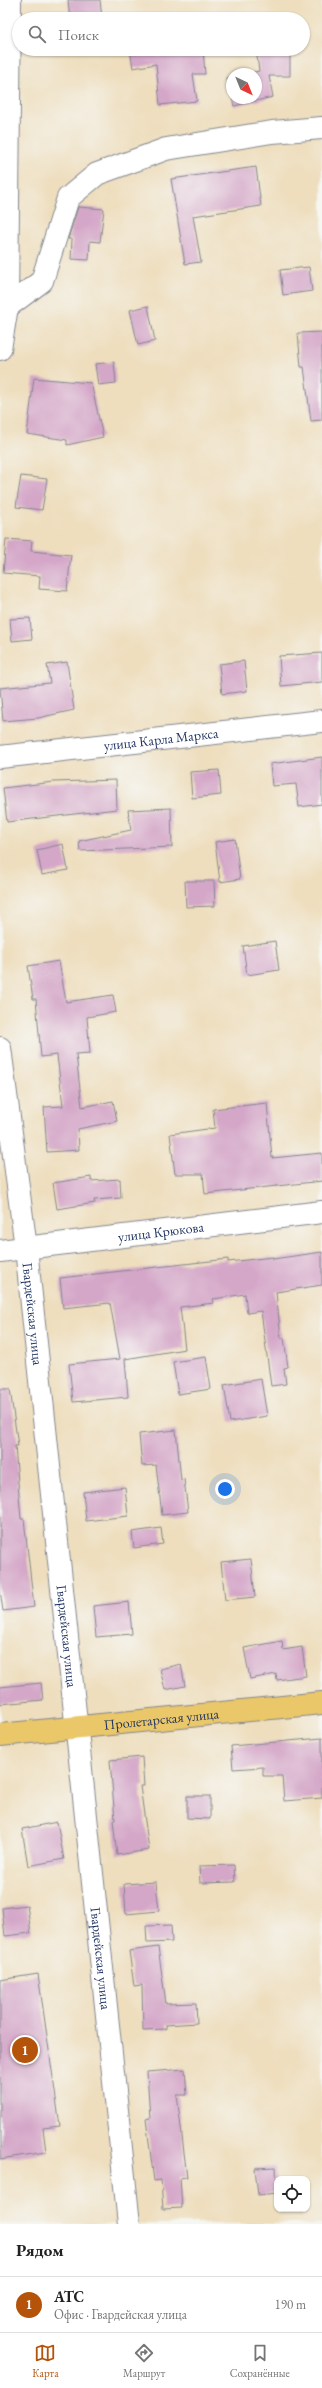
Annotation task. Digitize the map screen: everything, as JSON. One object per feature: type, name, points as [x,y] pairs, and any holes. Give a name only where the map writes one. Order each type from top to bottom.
[{"type":"main road","name":"Пролетарская улица","points":[[0,1735],[77,1726],[322,1703]]},
{"type":"street","points":[[0,349],[7,307],[10,0]]},
{"type":"street","points":[[7,307],[42,281],[68,198],[97,174],[166,149],[272,132],[322,128]]},
{"type":"street","name":"улица Карла Маркса","points":[[0,757],[322,721]]},
{"type":"street","name":"Гвардейская улица","points":[[0,1048],[26,1248],[129,2224]]},
{"type":"street","name":"улица Крюкова","points":[[0,1251],[322,1212]]},
{"type":"building","points":[[68,0],[100,0],[101,12],[69,12]]},
{"type":"building","points":[[131,56],[204,56],[205,74],[193,74],[197,101],[160,105],[156,64],[133,68]]},
{"type":"building","points":[[257,56],[290,56],[290,76],[269,76],[273,97],[262,100],[262,68],[259,68]]},
{"type":"building","points":[[256,167],[261,206],[193,216],[201,262],[185,264],[171,179]]},
{"type":"building","points":[[78,207],[104,209],[100,242],[90,241],[89,260],[71,259],[72,239],[68,239]]},
{"type":"building","points":[[309,267],[312,291],[283,295],[280,270]]},
{"type":"building","points":[[148,306],[155,341],[138,345],[130,310]]},
{"type":"building","points":[[322,332],[322,420],[311,421],[304,367],[301,367],[298,333]]},
{"type":"building","points":[[114,362],[116,383],[98,385],[95,364]]},
{"type":"building","points":[[34,378],[91,383],[103,437],[67,445],[67,440],[27,434]]},
{"type":"building","points":[[21,476],[47,479],[42,510],[16,507]]},
{"type":"building","points":[[6,539],[32,541],[31,551],[71,555],[67,591],[39,589],[40,576],[3,573]]},
{"type":"building","points":[[30,618],[32,639],[12,641],[10,619]]},
{"type":"building","points":[[322,653],[322,682],[281,686],[279,656]]},
{"type":"building","points":[[244,661],[247,691],[222,694],[219,664]]},
{"type":"building","points":[[67,662],[74,710],[38,718],[3,721],[0,688],[50,683],[47,665]]},
{"type":"building","points":[[322,757],[322,804],[299,807],[296,784],[272,786],[270,764]]},
{"type":"building","points":[[219,770],[221,795],[192,798],[190,772]]},
{"type":"building","points":[[116,780],[117,809],[7,822],[3,788],[54,782]]},
{"type":"building","points":[[171,808],[172,847],[80,851],[79,841],[131,830],[128,810]]},
{"type":"building","points":[[235,839],[240,879],[220,882],[215,842]]},
{"type":"building","points":[[63,844],[68,870],[42,875],[37,850]]},
{"type":"building","points":[[185,881],[214,881],[215,906],[186,907]]},
{"type":"building","points":[[275,941],[279,970],[247,975],[243,946]]},
{"type":"building","points":[[59,961],[66,1002],[113,995],[116,1012],[87,1017],[90,1053],[76,1054],[82,1107],[113,1101],[117,1121],[78,1129],[79,1150],[47,1152],[44,1107],[63,1106],[57,1055],[41,1057],[36,999],[33,999],[28,966]]},
{"type":"building","points":[[267,1103],[272,1158],[322,1153],[322,1181],[205,1194],[203,1174],[175,1174],[170,1134],[215,1128],[213,1109]]},
{"type":"building","points":[[91,1177],[91,1181],[120,1179],[121,1198],[94,1200],[95,1203],[57,1209],[53,1183]]},
{"type":"building","points":[[322,1252],[322,1285],[276,1292],[281,1338],[284,1338],[288,1367],[284,1368],[286,1384],[271,1386],[261,1311],[247,1313],[245,1294],[213,1299],[214,1303],[180,1307],[185,1349],[125,1359],[128,1397],[73,1402],[69,1364],[120,1359],[110,1303],[63,1308],[60,1278],[228,1259],[228,1262],[273,1257],[273,1259]]},
{"type":"building","points":[[206,1357],[211,1389],[178,1394],[173,1362]]},
{"type":"building","points":[[261,1379],[267,1416],[230,1422],[224,1385]]},
{"type":"building","points":[[0,1389],[10,1389],[18,1446],[15,1446],[21,1519],[24,1519],[34,1607],[3,1611],[0,1590]]},
{"type":"building","points":[[176,1430],[181,1480],[184,1479],[188,1512],[162,1515],[156,1465],[142,1466],[139,1434]]},
{"type":"building","points":[[125,1487],[128,1516],[86,1521],[83,1492]]},
{"type":"building","points":[[161,1528],[163,1544],[134,1548],[132,1532]]},
{"type":"building","points":[[251,1559],[255,1597],[225,1600],[221,1562]]},
{"type":"building","points":[[129,1602],[132,1634],[96,1637],[93,1606]]},
{"type":"building","points":[[282,1641],[283,1650],[302,1647],[306,1676],[277,1680],[276,1674],[250,1679],[244,1648]]},
{"type":"building","points":[[181,1664],[185,1686],[165,1690],[160,1669]]},
{"type":"building","points":[[41,1683],[43,1700],[0,1704],[0,1687]]},
{"type":"building","points":[[322,1738],[322,1798],[284,1801],[282,1776],[263,1776],[263,1767],[233,1769],[231,1746]]},
{"type":"building","points":[[142,1757],[144,1786],[140,1786],[149,1850],[117,1855],[113,1820],[115,1820],[110,1760]]},
{"type":"building","points":[[187,1796],[210,1796],[210,1819],[187,1818]]},
{"type":"building","points":[[57,1822],[64,1859],[28,1866],[22,1829]]},
{"type":"building","points":[[234,1865],[235,1882],[200,1883],[199,1866]]},
{"type":"building","points":[[156,1882],[159,1911],[126,1914],[124,1884]]},
{"type":"building","points":[[27,1905],[31,1933],[5,1936],[2,1908]]},
{"type":"building","points":[[171,1925],[172,1942],[147,1943],[146,1926]]},
{"type":"building","points":[[158,1947],[166,2004],[196,2003],[197,2023],[166,2025],[166,2029],[143,2030],[142,1985],[134,1986],[129,1951]]},
{"type":"building","points":[[38,1974],[60,2126],[43,2128],[46,2152],[0,2159],[0,1980]]},
{"type":"building","points":[[185,2069],[187,2095],[177,2095],[187,2177],[180,2178],[182,2208],[163,2209],[161,2180],[154,2181],[146,2119],[150,2118],[147,2072]]},
{"type":"building","points":[[276,2167],[276,2176],[274,2176],[274,2193],[258,2195],[255,2168]]},
{"type":"place","name":"АТС","points":[[25,2050]]}]
